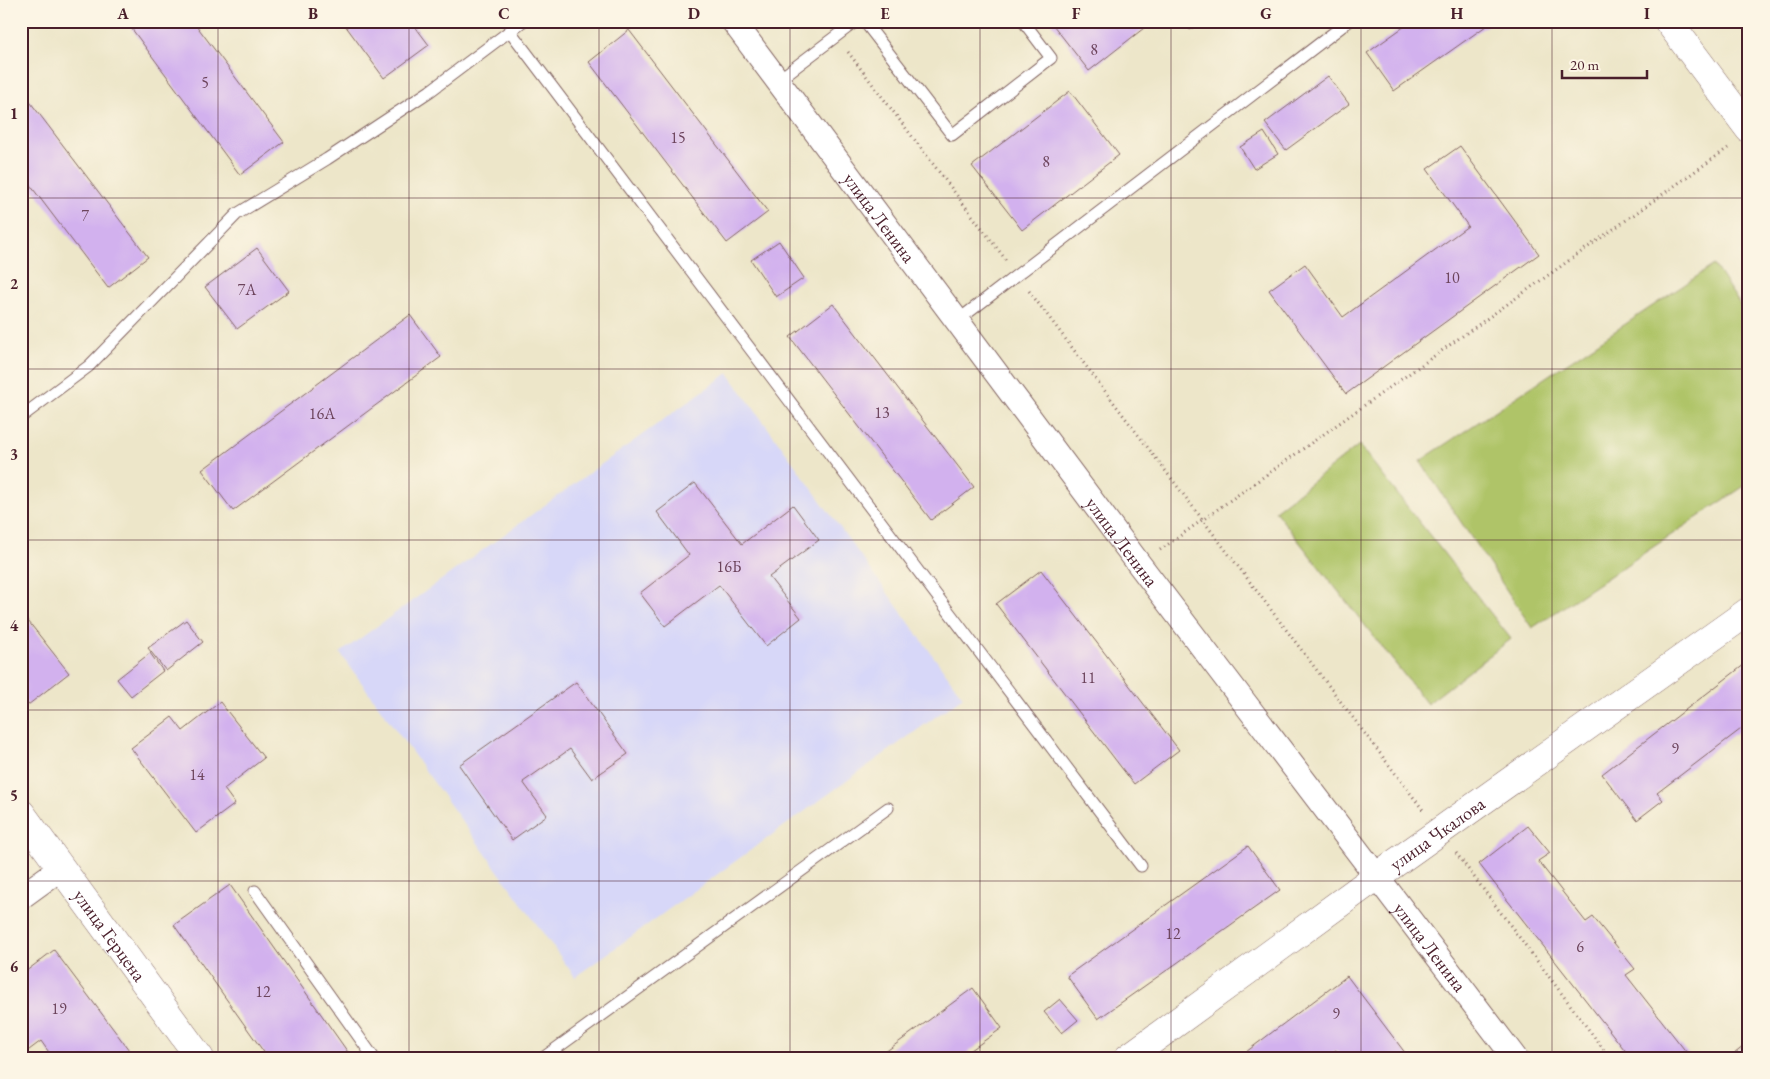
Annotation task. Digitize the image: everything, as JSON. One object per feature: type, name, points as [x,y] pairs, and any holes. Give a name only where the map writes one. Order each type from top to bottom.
[{"type":"main road","points":[[1668,21],[1741,137]]},
{"type":"main road","name":"улица Чкалова","points":[[1128,1058],[1377,876],[1749,611]]},
{"type":"main road","name":"улица Герцена","points":[[21,813],[200,1058]]},
{"type":"street","name":"улица Ленина","points":[[733,21],[1139,564],[1377,876],[1511,1056]]},
{"type":"street","points":[[21,898],[62,868]]},
{"type":"lane","points":[[21,417],[89,366],[237,214],[327,159],[430,91],[523,21]]},
{"type":"lane","points":[[778,81],[856,21]]},
{"type":"lane","points":[[864,21],[952,135],[1051,58],[1023,21]]},
{"type":"lane","points":[[957,321],[1350,21]]},
{"type":"lane","points":[[510,31],[1141,866]]},
{"type":"lane","points":[[543,1058],[888,808]]},
{"type":"lane","points":[[255,891],[374,1058]]},
{"type":"path","points":[[836,37],[1610,1058]]},
{"type":"path","points":[[1139,564],[1741,137]]},
{"type":"shaded area","points":[[728,373],[963,697],[575,977],[340,653]]},
{"type":"green space","points":[[1714,265],[1749,318],[1749,483],[1532,628],[1420,461]]},
{"type":"green space","points":[[1359,445],[1511,639],[1427,704],[1275,511]]},
{"type":"building","points":[[126,21],[193,21],[284,142],[240,175]]},
{"type":"building","points":[[342,21],[411,21],[429,45],[384,78]]},
{"type":"building","points":[[1050,21],[1139,21],[1144,28],[1089,71]]},
{"type":"building","points":[[1184,21],[1202,21],[1190,30]]},
{"type":"building","points":[[1412,21],[1493,21],[1394,91],[1367,53]]},
{"type":"building","points":[[629,30],[768,212],[727,243],[589,62]]},
{"type":"building","points":[[1328,76],[1349,104],[1286,150],[1265,123]]},
{"type":"building","points":[[21,90],[148,257],[108,288],[21,173]]},
{"type":"building","points":[[1070,91],[1119,155],[1022,230],[972,166]]},
{"type":"building","points":[[1264,132],[1278,154],[1254,169],[1240,147]]},
{"type":"building","points":[[1460,146],[1539,254],[1346,394],[1269,290],[1305,264],[1343,317],[1468,226],[1427,169]]},
{"type":"building","points":[[779,241],[804,278],[776,297],[751,260]]},
{"type":"building","points":[[257,248],[289,291],[237,329],[205,287]]},
{"type":"building","points":[[833,304],[974,487],[931,520],[790,337]]},
{"type":"building","points":[[410,315],[441,357],[233,511],[202,470]]},
{"type":"building","points":[[695,483],[742,544],[793,505],[819,540],[769,577],[801,618],[766,646],[719,585],[665,626],[640,593],[689,555],[657,512]]},
{"type":"building","points":[[1041,570],[1179,750],[1134,784],[996,604]]},
{"type":"building","points":[[21,612],[69,673],[28,705],[21,696]]},
{"type":"building","points":[[186,620],[203,642],[166,671],[148,648]]},
{"type":"building","points":[[150,653],[163,671],[131,696],[117,679]]},
{"type":"building","points":[[1749,661],[1749,723],[1657,793],[1663,800],[1637,820],[1602,774]]},
{"type":"building","points":[[576,682],[628,754],[592,779],[570,749],[523,782],[547,815],[512,840],[459,765]]},
{"type":"building","points":[[220,702],[264,758],[224,789],[235,804],[196,833],[131,748],[172,717],[183,731]]},
{"type":"building","points":[[1528,826],[1550,853],[1538,861],[1586,922],[1593,917],[1635,969],[1626,975],[1691,1058],[1631,1058],[1479,864]]},
{"type":"building","points":[[1248,846],[1280,890],[1098,1019],[1067,976]]},
{"type":"building","points":[[230,885],[352,1058],[268,1058],[174,925]]},
{"type":"building","points":[[54,950],[135,1058],[53,1058],[41,1041],[21,1056],[21,975]]},
{"type":"building","points":[[1347,976],[1409,1058],[1342,1058],[1336,1050],[1325,1058],[1238,1058]]},
{"type":"building","points":[[973,988],[1002,1028],[960,1058],[877,1058]]},
{"type":"building","points":[[1060,999],[1078,1020],[1062,1033],[1044,1012]]},
{"type":"building","points":[[1749,1042],[1749,1058],[1729,1058]]}]
